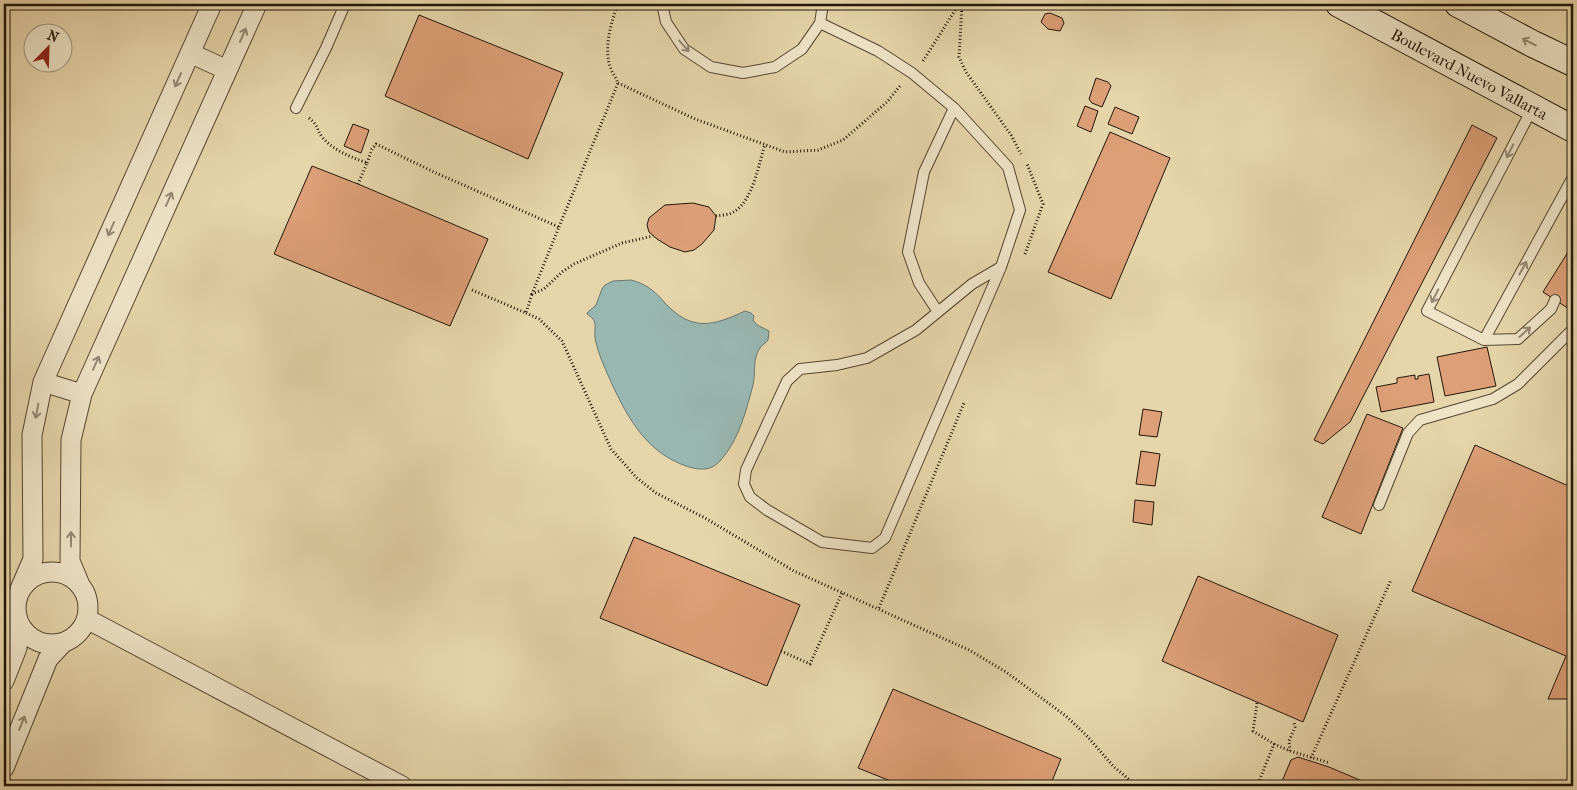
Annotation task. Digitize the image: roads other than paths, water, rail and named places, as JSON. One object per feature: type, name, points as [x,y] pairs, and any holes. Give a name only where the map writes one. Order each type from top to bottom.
[{"type":"main road","name":"Boulevard Nuevo Vallarta","points":[[1339,4],[1573,129]]},
{"type":"main road","points":[[1458,4],[1573,63]]},
{"type":"street","points":[[4,681],[17,648],[18,623],[15,606],[33,559],[32,435],[43,382],[212,4]]},
{"type":"street","points":[[4,768],[48,659],[63,643],[78,634],[87,619],[88,601],[70,561],[71,440],[82,394],[257,4]]},
{"type":"street","points":[[190,54],[227,70]]},
{"type":"street","points":[[43,382],[82,394]]},
{"type":"street","points":[[20,589],[32,577],[49,572],[66,575],[80,586]]},
{"type":"street","points":[[87,619],[402,786]]},
{"type":"street","points":[[18,623],[29,637],[46,644],[63,643]]},
{"type":"lane","points":[[296,108],[326,48],[345,4]]},
{"type":"lane","points":[[662,4],[666,22],[684,49],[712,67],[743,73],[775,67],[802,49],[820,23],[823,4]]},
{"type":"lane","points":[[820,23],[878,51],[912,73],[954,108],[1008,167],[1020,210],[1001,267],[885,538],[872,548],[822,542],[767,510],[750,497],[744,484],[746,470],[787,381],[800,369],[837,365],[867,358],[916,330],[972,284],[1001,267]]},
{"type":"lane","points":[[938,312],[919,283],[908,252],[924,172],[954,108]]},
{"type":"lane","points":[[1532,108],[1427,311],[1484,340],[1518,338],[1551,309],[1555,300]]},
{"type":"lane","points":[[1484,340],[1573,176]]},
{"type":"lane","points":[[1379,505],[1408,433],[1420,420],[1493,399],[1518,384],[1573,329]]},
{"type":"water","points":[[631,280],[650,288],[684,319],[703,324],[713,323],[745,311],[754,316],[753,320],[757,325],[769,331],[768,340],[760,348],[756,357],[753,385],[737,435],[727,453],[713,467],[701,469],[673,461],[648,442],[629,417],[607,373],[597,346],[594,321],[587,314],[596,305],[605,285],[613,281]]}]
